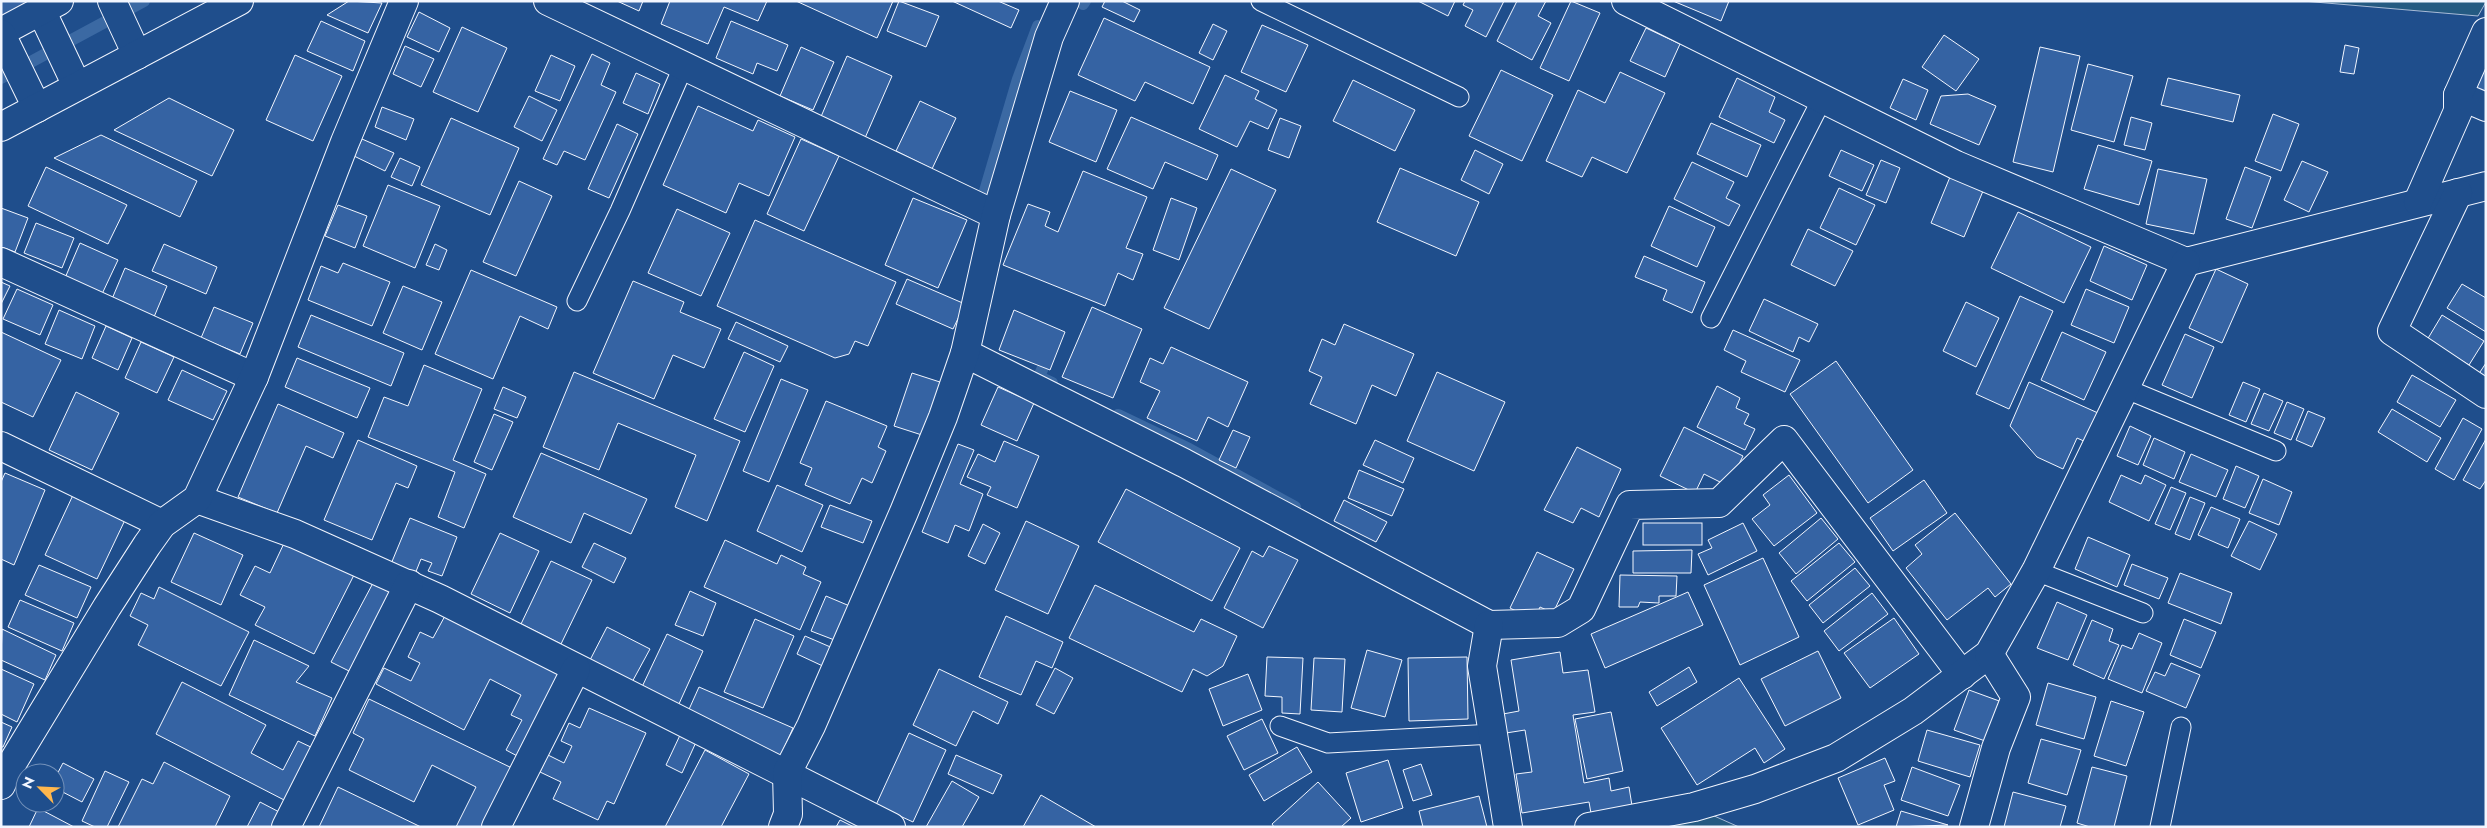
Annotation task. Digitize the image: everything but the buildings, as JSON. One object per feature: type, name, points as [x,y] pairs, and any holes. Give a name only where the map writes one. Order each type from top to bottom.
[{"type":"street","points":[[112,1],[137,55]]},
{"type":"street","points":[[1,126],[137,55],[203,10],[239,1]]},
{"type":"street","points":[[1,785],[8,770],[107,607],[162,524],[197,499],[254,377],[345,142],[404,1]]},
{"type":"street","points":[[548,1],[996,215]]},
{"type":"street","points":[[783,827],[788,814],[787,773],[811,726],[904,512],[943,417],[965,353],[996,215],[1049,37],[1065,1]]},
{"type":"street","points":[[1626,1],[1956,165],[2186,262],[2486,186]]},
{"type":"street","points":[[37,108],[1,33],[50,6],[64,58],[77,86]]},
{"type":"street","points":[[2418,202],[2458,111],[2458,95],[2486,32]]},
{"type":"street","points":[[2458,95],[2486,108]]},
{"type":"street","points":[[2458,193],[2392,331],[2486,394]]},
{"type":"street","points":[[1,262],[254,377]]},
{"type":"street","points":[[1589,827],[1694,807],[1755,788],[1836,758],[1913,711],[1990,654],[2036,572],[2186,262]]},
{"type":"street","points":[[965,353],[1184,463],[1489,625],[1558,623],[1581,609],[1630,504],[1719,503],[1784,440],[1962,675]]},
{"type":"street","points":[[1,446],[162,524]]},
{"type":"street","points":[[197,499],[295,534],[409,584],[891,827]]},
{"type":"street","points":[[286,827],[409,584]]},
{"type":"street","points":[[1489,625],[1482,666],[1508,827]]},
{"type":"street","points":[[1974,827],[1996,748],[2016,697],[1990,654]]},
{"type":"street","points":[[496,827],[576,668]]},
{"type":"lane","points":[[1261,1],[1459,96]]},
{"type":"lane","points":[[577,301],[620,211],[684,65]]},
{"type":"lane","points":[[1711,318],[1822,98]]},
{"type":"lane","points":[[2124,388],[2276,451]]},
{"type":"lane","points":[[2036,572],[2144,613]]},
{"type":"lane","points":[[1280,726],[1328,743],[1493,734]]},
{"type":"lane","points":[[2160,827],[2180,727]]},
{"type":"shaded area","points":[[2303,1],[2486,1],[2486,2],[2478,16]]},
{"type":"shaded area","points":[[1694,807],[1739,827],[1589,827]]},
{"type":"waterway","points":[[1,78],[144,1]]},
{"type":"waterway","points":[[985,191],[1018,79],[1038,26]]},
{"type":"waterway","points":[[1049,353],[1039,377],[1052,383]]},
{"type":"waterway","points":[[1118,415],[1189,449],[1295,507]]}]
